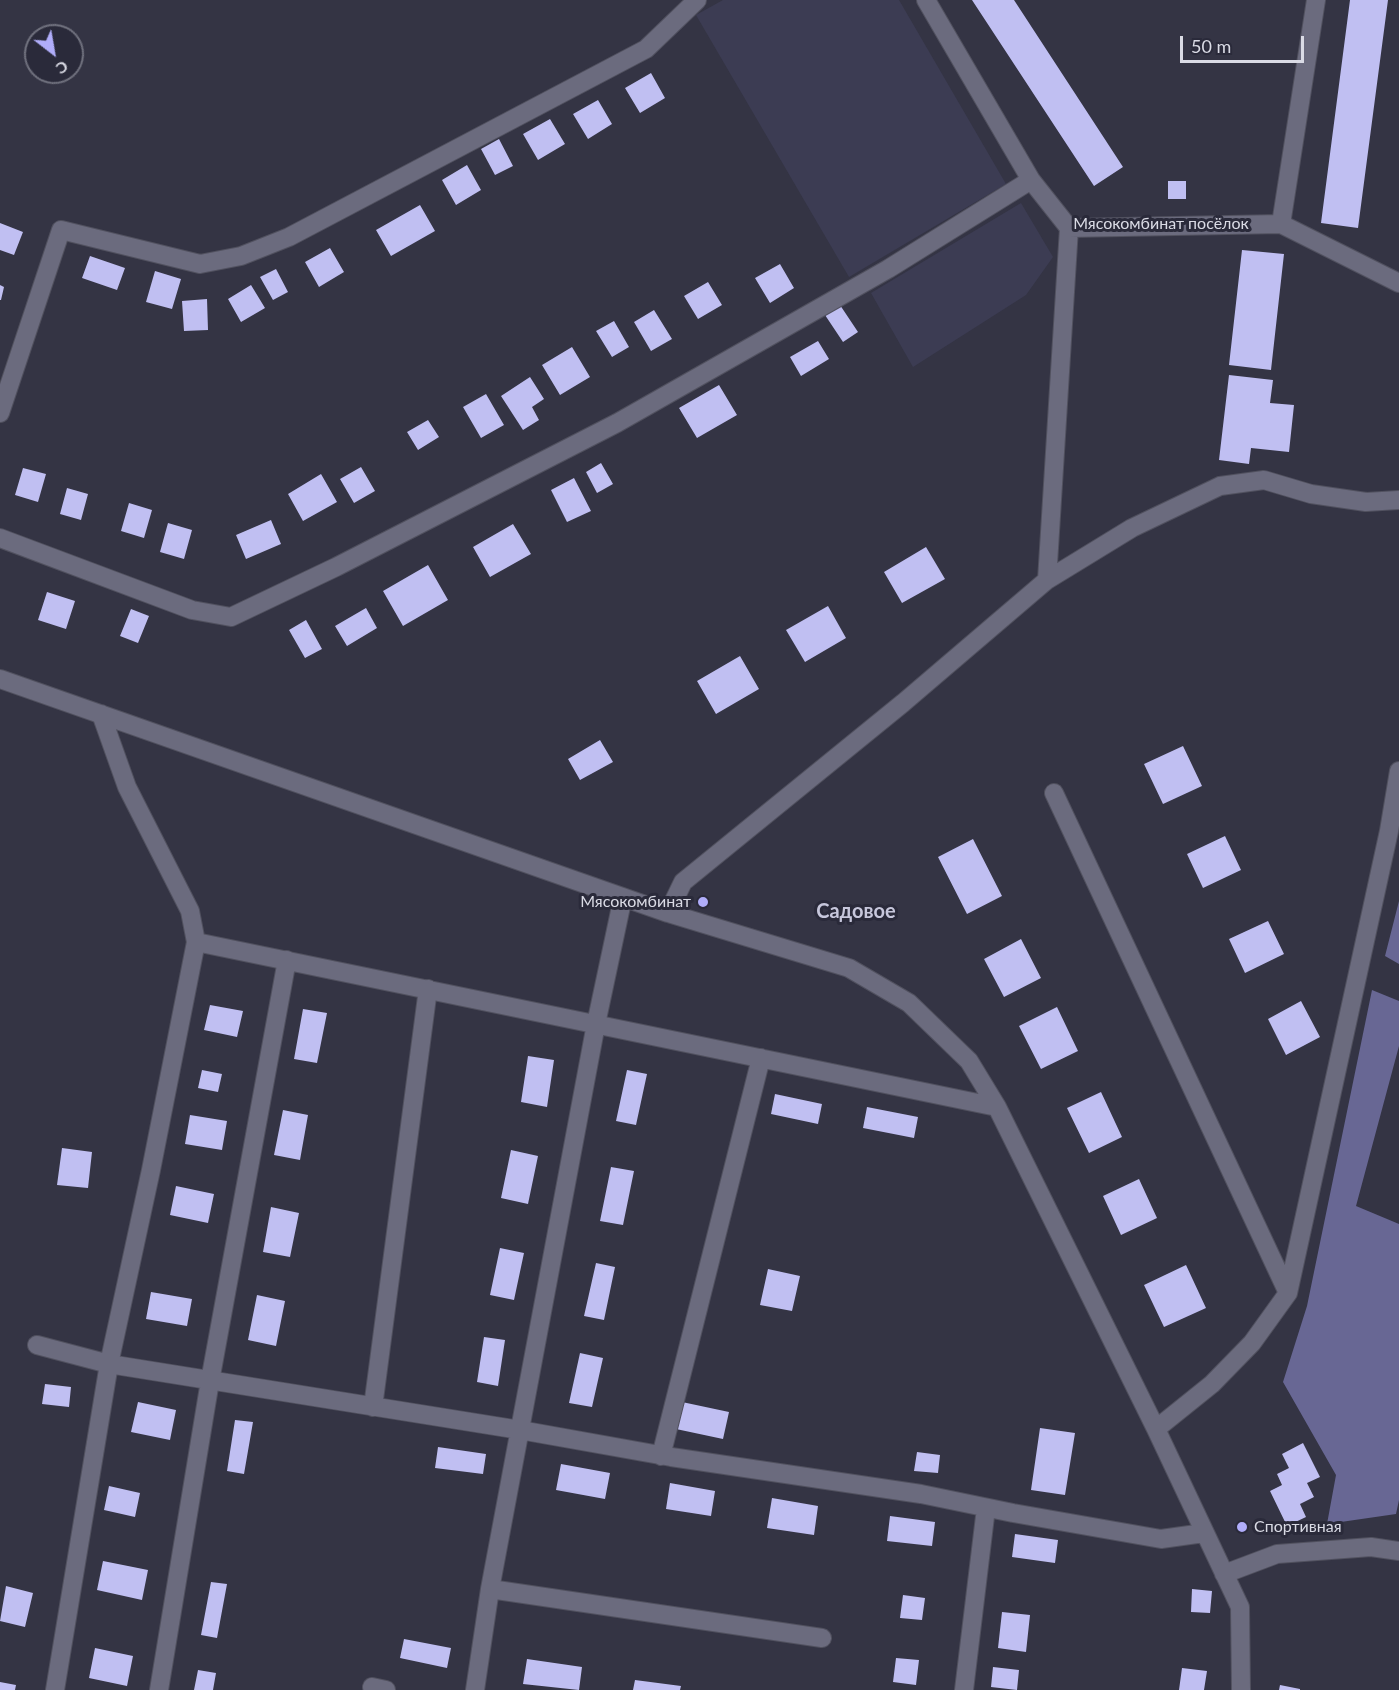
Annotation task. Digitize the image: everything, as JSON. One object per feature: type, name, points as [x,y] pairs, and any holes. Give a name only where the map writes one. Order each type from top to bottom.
[{"type":"street","points":[[0,413],[61,230],[200,264],[241,256],[290,237],[645,49],[697,0]]},
{"type":"street","name":"Мясокомбинат посёлок","points":[[926,0],[1032,180],[1069,228],[1281,224],[1399,283]]},
{"type":"street","points":[[1281,224],[1316,0]]},
{"type":"street","points":[[0,538],[192,610],[231,617],[336,567],[617,423],[888,269],[1032,180]]},
{"type":"street","points":[[1047,580],[1069,228]]},
{"type":"street","points":[[668,913],[683,882],[903,703],[1047,580],[1131,528],[1220,486],[1264,480],[1311,494],[1366,502],[1399,500]]},
{"type":"street","points":[[0,679],[668,913],[849,968],[909,1003],[969,1061],[997,1107],[1156,1430],[1240,1607],[1241,1690]]},
{"type":"street","points":[[55,1690],[109,1364],[151,1170],[196,942],[190,911],[127,787],[101,714]]},
{"type":"street","points":[[1156,1430],[1212,1384],[1244,1351],[1288,1293],[1389,831],[1399,771]]},
{"type":"street","points":[[1054,793],[1288,1293]]},
{"type":"street","points":[[474,1690],[490,1589],[596,1024],[623,897]]},
{"type":"street","points":[[196,942],[997,1107]]},
{"type":"street","points":[[159,1690],[210,1381],[287,960]]},
{"type":"street","points":[[373,1407],[428,990]]},
{"type":"street","points":[[662,1456],[761,1058]]},
{"type":"street","points":[[37,1345],[109,1364],[520,1430],[662,1456],[921,1494],[1161,1539],[1204,1533]]},
{"type":"street","points":[[964,1690],[986,1508]]},
{"type":"street","points":[[1224,1574],[1277,1554],[1371,1547],[1399,1551]]},
{"type":"street","points":[[490,1589],[822,1638]]},
{"type":"shaded area","points":[[723,0],[899,0],[1006,184],[849,277],[696,15]]},
{"type":"shaded area","points":[[1021,203],[1053,257],[1026,295],[913,367],[871,293]]},
{"type":"shaded area","points":[[1399,901],[1399,964],[1385,956]]},
{"type":"shaded area","points":[[1372,990],[1399,1001],[1399,1046],[1356,1206],[1399,1224],[1399,1500],[1396,1514],[1327,1524],[1336,1475],[1283,1382],[1307,1306]]},
{"type":"building","points":[[972,0],[1014,0],[1123,167],[1094,186]]},
{"type":"building","points":[[1350,0],[1388,0],[1358,228],[1321,223]]},
{"type":"building","points":[[651,73],[665,98],[640,113],[625,88]]},
{"type":"building","points":[[598,100],[612,124],[588,139],[573,114]]},
{"type":"building","points":[[550,119],[565,144],[538,160],[523,134]]},
{"type":"building","points":[[499,139],[513,166],[495,175],[481,149]]},
{"type":"building","points":[[467,165],[481,190],[456,205],[442,180]]},
{"type":"building","points":[[1168,181],[1186,181],[1186,199],[1168,199]]},
{"type":"building","points":[[420,205],[435,231],[391,256],[376,230]]},
{"type":"building","points":[[0,223],[23,232],[14,255],[0,250]]},
{"type":"building","points":[[330,248],[344,272],[319,287],[305,262]]},
{"type":"building","points":[[1242,250],[1284,254],[1271,370],[1229,365]]},
{"type":"building","points":[[90,256],[125,268],[117,290],[82,278]]},
{"type":"building","points":[[780,264],[794,288],[770,303],[755,278]]},
{"type":"building","points":[[276,269],[288,292],[273,300],[260,277]]},
{"type":"building","points":[[155,271],[181,279],[172,309],[146,302]]},
{"type":"building","points":[[708,282],[722,305],[698,319],[684,296]]},
{"type":"building","points":[[0,285],[4,287],[1,300],[0,300]]},
{"type":"building","points":[[251,285],[265,308],[241,322],[228,299]]},
{"type":"building","points":[[207,299],[208,330],[184,331],[182,301]]},
{"type":"building","points":[[840,305],[858,332],[843,342],[825,315]]},
{"type":"building","points":[[654,310],[672,339],[651,351],[634,322]]},
{"type":"building","points":[[614,321],[629,347],[612,357],[596,331]]},
{"type":"building","points":[[818,341],[829,359],[801,376],[790,357]]},
{"type":"building","points":[[572,347],[590,377],[560,395],[542,365]]},
{"type":"building","points":[[1229,375],[1273,380],[1270,403],[1294,405],[1289,452],[1251,448],[1249,464],[1219,460]]},
{"type":"building","points":[[530,377],[544,399],[532,407],[539,420],[523,430],[501,396]]},
{"type":"building","points":[[719,385],[737,415],[697,438],[679,408]]},
{"type":"building","points":[[486,394],[504,425],[481,438],[463,407]]},
{"type":"building","points":[[428,420],[439,437],[418,450],[407,432]]},
{"type":"building","points":[[601,463],[613,484],[597,493],[586,472]]},
{"type":"building","points":[[361,467],[375,491],[354,503],[340,479]]},
{"type":"building","points":[[23,468],[46,474],[38,502],[15,495]]},
{"type":"building","points":[[321,474],[337,502],[303,521],[288,494]]},
{"type":"building","points":[[574,478],[591,511],[567,522],[551,490]]},
{"type":"building","points":[[67,488],[88,494],[81,520],[60,514]]},
{"type":"building","points":[[129,503],[152,510],[144,538],[121,531]]},
{"type":"building","points":[[271,520],[281,544],[246,559],[236,535]]},
{"type":"building","points":[[168,523],[192,530],[184,559],[160,552]]},
{"type":"building","points":[[513,524],[531,554],[490,577],[473,547]]},
{"type":"building","points":[[926,547],[945,579],[902,603],[884,572]]},
{"type":"building","points":[[428,565],[448,600],[403,626],[383,591]]},
{"type":"building","points":[[47,592],[75,601],[66,629],[38,620]]},
{"type":"building","points":[[828,606],[846,638],[805,662],[786,630]]},
{"type":"building","points":[[366,608],[377,628],[347,646],[335,626]]},
{"type":"building","points":[[131,609],[149,616],[138,643],[120,636]]},
{"type":"building","points":[[306,620],[322,649],[305,658],[289,630]]},
{"type":"building","points":[[740,656],[759,689],[716,714],[697,681]]},
{"type":"building","points":[[600,740],[613,762],[580,780],[568,759]]},
{"type":"building","points":[[1183,746],[1202,786],[1163,804],[1144,764]]},
{"type":"building","points":[[1225,836],[1241,870],[1203,888],[1187,854]]},
{"type":"building","points":[[973,839],[1002,896],[967,914],[938,857]]},
{"type":"building","points":[[1268,921],[1284,954],[1245,973],[1229,939]]},
{"type":"building","points":[[1021,939],[1041,978],[1004,997],[984,959]]},
{"type":"building","points":[[1301,1001],[1320,1037],[1286,1055],[1268,1019]]},
{"type":"building","points":[[210,1005],[243,1011],[237,1037],[204,1030]]},
{"type":"building","points":[[1057,1007],[1078,1051],[1041,1069],[1019,1026]]},
{"type":"building","points":[[303,1009],[327,1013],[317,1063],[294,1059]]},
{"type":"building","points":[[528,1056],[554,1060],[547,1107],[521,1102]]},
{"type":"building","points":[[202,1070],[222,1074],[218,1092],[198,1088]]},
{"type":"building","points":[[627,1070],[647,1074],[636,1125],[616,1121]]},
{"type":"building","points":[[1101,1092],[1122,1137],[1089,1153],[1067,1108]]},
{"type":"building","points":[[775,1094],[822,1104],[818,1124],[771,1114]]},
{"type":"building","points":[[867,1107],[918,1117],[914,1138],[863,1128]]},
{"type":"building","points":[[283,1110],[308,1115],[300,1160],[274,1155]]},
{"type":"building","points":[[190,1115],[227,1121],[222,1150],[185,1144]]},
{"type":"building","points":[[62,1148],[92,1152],[88,1188],[57,1185]]},
{"type":"building","points":[[511,1150],[538,1156],[528,1204],[501,1198]]},
{"type":"building","points":[[611,1167],[634,1171],[623,1225],[600,1221]]},
{"type":"building","points":[[1139,1179],[1157,1218],[1121,1235],[1103,1196]]},
{"type":"building","points":[[176,1186],[214,1194],[208,1223],[170,1215]]},
{"type":"building","points":[[271,1207],[299,1213],[290,1257],[263,1252]]},
{"type":"building","points":[[500,1248],[524,1253],[514,1300],[490,1295]]},
{"type":"building","points":[[596,1263],[615,1267],[604,1320],[584,1316]]},
{"type":"building","points":[[1186,1265],[1206,1308],[1164,1327],[1144,1285]]},
{"type":"building","points":[[768,1269],[800,1276],[792,1311],[760,1305]]},
{"type":"building","points":[[151,1292],[192,1299],[187,1326],[146,1319]]},
{"type":"building","points":[[257,1295],[285,1301],[276,1346],[248,1340]]},
{"type":"building","points":[[484,1337],[505,1340],[498,1386],[477,1382]]},
{"type":"building","points":[[580,1353],[603,1358],[592,1407],[569,1403]]},
{"type":"building","points":[[45,1384],[71,1387],[69,1407],[42,1404]]},
{"type":"building","points":[[138,1402],[176,1410],[170,1440],[131,1432]]},
{"type":"building","points":[[682,1402],[729,1412],[723,1439],[676,1429]]},
{"type":"building","points":[[235,1420],[253,1422],[244,1474],[227,1471]]},
{"type":"building","points":[[1040,1428],[1075,1433],[1065,1495],[1031,1490]]},
{"type":"building","points":[[1303,1443],[1320,1477],[1307,1483],[1314,1497],[1300,1504],[1306,1517],[1287,1526],[1270,1491],[1282,1485],[1277,1474],[1289,1468],[1282,1454]]},
{"type":"building","points":[[438,1447],[486,1454],[483,1474],[435,1468]]},
{"type":"building","points":[[917,1452],[940,1455],[938,1473],[914,1471]]},
{"type":"building","points":[[561,1464],[610,1473],[605,1499],[556,1490]]},
{"type":"building","points":[[670,1483],[715,1491],[711,1516],[666,1509]]},
{"type":"building","points":[[109,1486],[140,1493],[135,1517],[104,1510]]},
{"type":"building","points":[[772,1498],[818,1506],[814,1535],[767,1528]]},
{"type":"building","points":[[890,1516],[935,1522],[932,1546],[887,1541]]},
{"type":"building","points":[[1015,1534],[1058,1540],[1055,1563],[1012,1557]]},
{"type":"building","points":[[103,1561],[148,1570],[142,1600],[97,1590]]},
{"type":"building","points":[[211,1582],[227,1584],[217,1638],[201,1635]]},
{"type":"building","points":[[6,1586],[33,1593],[25,1627],[0,1621]]},
{"type":"building","points":[[1192,1589],[1212,1591],[1210,1613],[1191,1612]]},
{"type":"building","points":[[903,1595],[925,1598],[922,1620],[900,1618]]},
{"type":"building","points":[[1002,1612],[1030,1615],[1026,1652],[998,1648]]},
{"type":"building","points":[[404,1639],[451,1648],[447,1668],[400,1658]]},
{"type":"building","points":[[95,1648],[133,1656],[127,1686],[89,1678]]},
{"type":"building","points":[[896,1658],[919,1660],[916,1685],[893,1682]]},
{"type":"building","points":[[527,1659],[582,1667],[579,1690],[523,1684]]},
{"type":"building","points":[[993,1667],[1019,1670],[1017,1690],[991,1687]]},
{"type":"building","points":[[1182,1668],[1207,1671],[1204,1690],[1179,1690]]},
{"type":"building","points":[[198,1670],[216,1673],[213,1690],[194,1690]]},
{"type":"building","points":[[635,1680],[681,1686],[680,1690],[633,1690]]},
{"type":"building","points":[[0,1682],[16,1685],[15,1690],[0,1690]]},
{"type":"building","points":[[1280,1685],[1300,1689],[1300,1690],[1279,1690]]},
{"type":"place","name":"Мясокомбинат","points":[[703,902]]},
{"type":"place","name":"Спортивная","points":[[1242,1527]]},
{"type":"district","name":"Садовое","points":[[856,912]]}]
